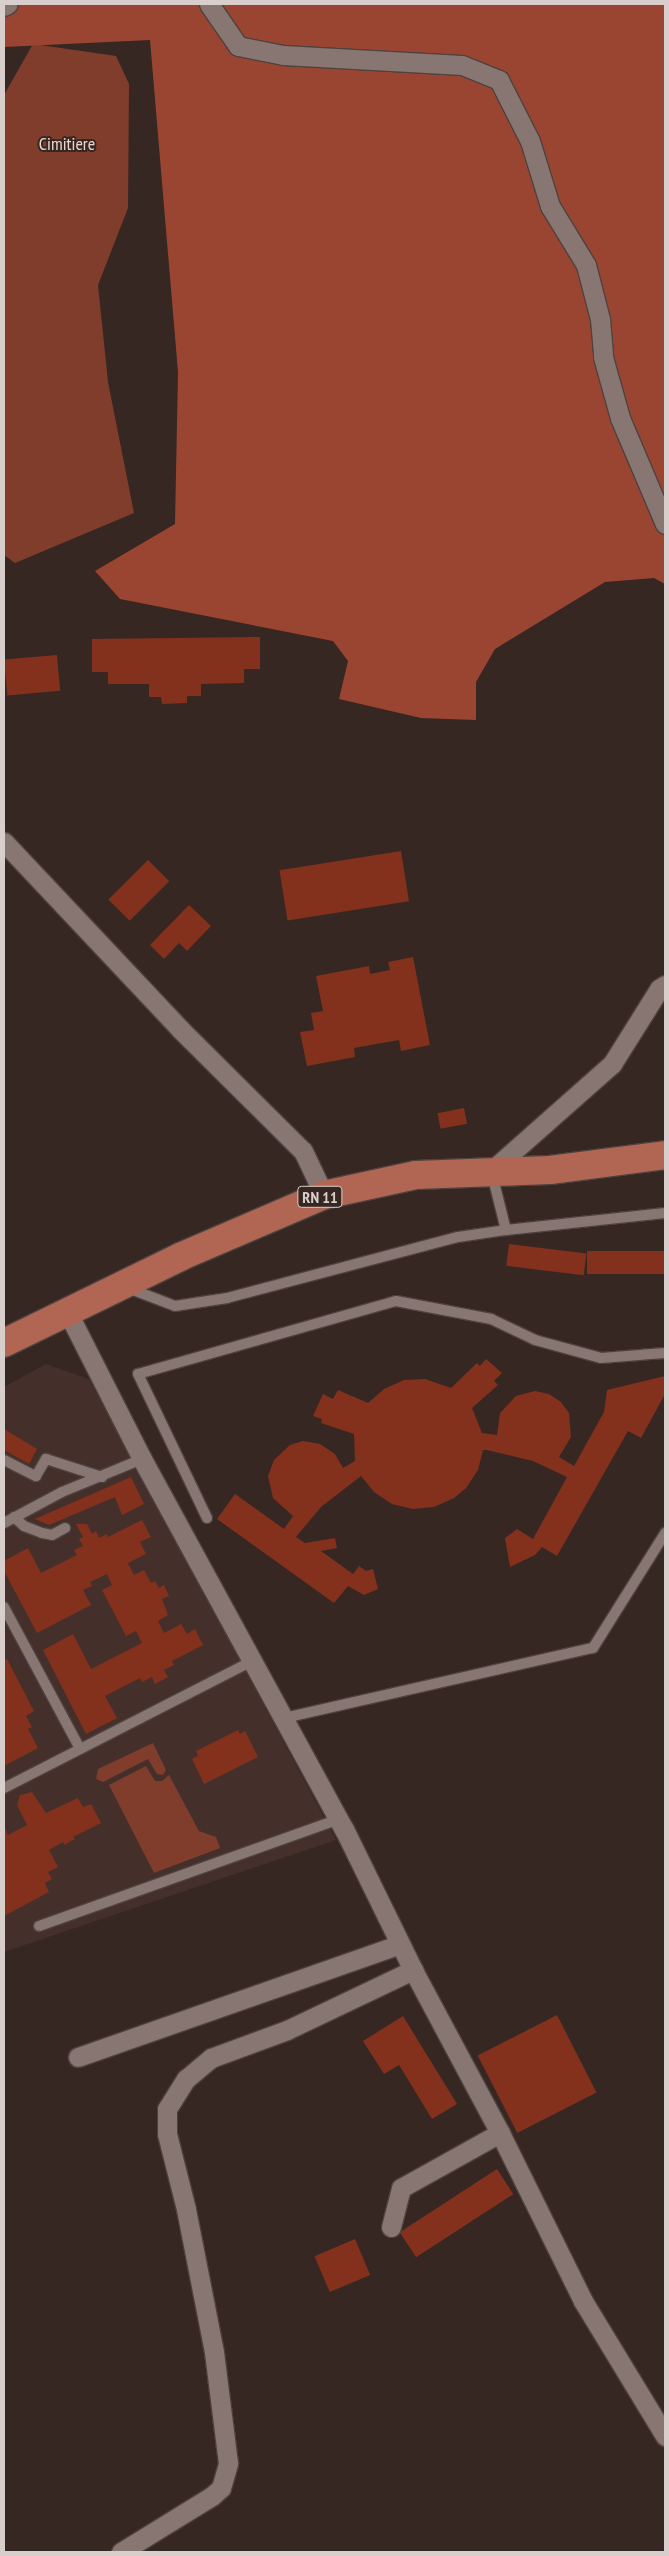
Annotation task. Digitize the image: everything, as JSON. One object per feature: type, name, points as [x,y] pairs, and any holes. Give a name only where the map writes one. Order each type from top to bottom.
[{"type":"main road","name":"RN 11","points":[[4,1343],[67,1311],[265,1218],[324,1195],[416,1175],[550,1170],[665,1155]]},
{"type":"street","points":[[4,6],[8,4]]},
{"type":"street","points":[[209,4],[238,46],[283,55],[462,66],[499,80],[530,141],[550,206],[586,265],[600,319],[603,357],[620,418],[665,524]]},
{"type":"street","points":[[4,842],[180,1029],[303,1151],[324,1195]]},
{"type":"street","points":[[491,1171],[612,1064],[660,989],[665,985]]},
{"type":"street","points":[[67,1311],[142,1459],[339,1819],[412,1970],[500,2133],[583,2301],[665,2436]]},
{"type":"street","points":[[78,2057],[400,1944]]},
{"type":"street","points":[[121,2552],[222,2488],[228,2463],[214,2352],[186,2209],[167,2134],[167,2110],[186,2079],[211,2058],[287,2030],[412,1970]]},
{"type":"street","points":[[392,2227],[402,2188],[500,2133]]},
{"type":"lane","points":[[491,1171],[506,1230]]},
{"type":"lane","points":[[122,1286],[175,1306],[227,1298],[458,1237],[665,1213]]},
{"type":"lane","points":[[208,1518],[138,1374],[396,1300],[491,1319],[535,1340],[601,1358],[665,1353]]},
{"type":"lane","points":[[4,1523],[142,1459]]},
{"type":"lane","points":[[4,1460],[36,1476],[46,1460],[102,1477]]},
{"type":"lane","points":[[14,1517],[24,1526],[42,1533],[52,1535],[65,1528]]},
{"type":"lane","points":[[284,1718],[593,1648],[665,1533]]},
{"type":"lane","points":[[4,1607],[80,1749]]},
{"type":"lane","points":[[4,1788],[252,1661]]},
{"type":"lane","points":[[39,1926],[339,1819]]},
{"type":"shaded area","points":[[4,4],[665,4],[665,584],[654,578],[605,582],[495,649],[476,682],[476,720],[421,718],[339,699],[348,661],[333,641],[120,599],[95,571],[175,524],[178,372],[150,40],[4,47]]},
{"type":"shaded area","points":[[46,1364],[89,1379],[336,1840],[4,1952],[4,1387]]},
{"type":"green space","name":"Cimitiere","points":[[33,44],[116,56],[129,84],[128,208],[98,285],[108,382],[134,513],[15,563],[4,555],[4,95]]},
{"type":"green space","points":[[153,1743],[166,1770],[163,1775],[157,1774],[148,1759],[103,1782],[96,1779],[98,1769]]},
{"type":"green space","points":[[146,1766],[155,1781],[162,1781],[169,1775],[199,1831],[216,1837],[220,1848],[154,1873],[109,1785]]},
{"type":"building","points":[[260,637],[260,669],[244,669],[244,683],[201,684],[201,696],[187,696],[187,703],[162,704],[161,697],[149,697],[149,684],[108,684],[108,672],[92,672],[92,639]]},
{"type":"building","points":[[57,655],[60,691],[7,695],[4,660]]},
{"type":"building","points":[[401,851],[409,901],[287,921],[280,870]]},
{"type":"building","points":[[148,860],[169,881],[130,921],[108,900]]},
{"type":"building","points":[[189,905],[211,926],[187,951],[179,943],[164,959],[150,945]]},
{"type":"building","points":[[413,957],[430,1045],[401,1051],[399,1040],[354,1048],[355,1057],[307,1066],[300,1032],[314,1030],[311,1013],[323,1011],[316,976],[369,966],[370,974],[390,970],[388,962]]},
{"type":"building","points":[[464,1108],[467,1124],[441,1129],[437,1113]]},
{"type":"building","points":[[509,1244],[586,1254],[584,1275],[506,1266]]},
{"type":"building","points":[[587,1251],[665,1251],[665,1274],[587,1274]]},
{"type":"building","points":[[486,1359],[502,1373],[494,1381],[498,1385],[472,1408],[482,1433],[497,1435],[500,1413],[516,1396],[535,1391],[549,1394],[561,1402],[569,1413],[571,1437],[559,1457],[574,1466],[604,1412],[607,1390],[665,1376],[665,1394],[641,1438],[628,1431],[557,1556],[542,1547],[535,1555],[510,1567],[505,1538],[517,1529],[533,1539],[567,1477],[533,1461],[487,1450],[483,1450],[478,1470],[466,1488],[454,1498],[434,1507],[413,1509],[392,1504],[374,1492],[361,1476],[321,1507],[296,1537],[305,1543],[335,1538],[337,1548],[321,1551],[353,1574],[359,1566],[366,1571],[373,1569],[378,1589],[364,1595],[348,1586],[334,1603],[217,1519],[235,1494],[284,1529],[293,1516],[273,1498],[268,1476],[274,1460],[290,1445],[303,1441],[320,1444],[335,1454],[343,1468],[355,1461],[354,1434],[321,1423],[322,1419],[313,1416],[323,1394],[333,1399],[338,1390],[368,1403],[384,1389],[404,1380],[425,1379],[451,1388],[477,1363],[480,1366]]},
{"type":"building","points":[[4,1429],[37,1449],[29,1464],[4,1450]]},
{"type":"building","points":[[131,1477],[144,1504],[122,1515],[115,1497],[49,1525],[35,1519]]},
{"type":"building","points":[[142,1520],[151,1537],[140,1542],[146,1554],[128,1563],[134,1575],[144,1570],[151,1583],[155,1581],[159,1588],[164,1585],[169,1596],[162,1599],[168,1615],[158,1621],[164,1633],[181,1624],[187,1634],[195,1629],[203,1645],[172,1661],[174,1665],[164,1670],[168,1677],[155,1684],[152,1677],[142,1682],[140,1678],[105,1696],[117,1718],[86,1734],[43,1650],[73,1634],[91,1669],[142,1643],[136,1631],[126,1636],[102,1590],[112,1585],[107,1574],[90,1582],[92,1586],[83,1590],[91,1605],[37,1633],[4,1571],[4,1561],[28,1548],[41,1573],[77,1555],[74,1550],[83,1546],[79,1539],[83,1537],[76,1524],[87,1524],[92,1534],[96,1531],[99,1538],[107,1534],[108,1537]]},
{"type":"building","points":[[7,1659],[34,1711],[26,1716],[32,1727],[28,1729],[38,1748],[4,1766],[4,1660]]},
{"type":"building","points":[[238,1730],[240,1734],[245,1731],[258,1757],[204,1784],[192,1759],[198,1756],[196,1751]]},
{"type":"building","points":[[32,1792],[46,1813],[78,1798],[83,1807],[91,1804],[101,1823],[73,1837],[75,1839],[64,1845],[63,1842],[49,1850],[58,1867],[48,1872],[52,1879],[45,1883],[49,1892],[4,1916],[4,1825],[8,1835],[27,1825],[17,1805],[20,1795]]},
{"type":"building","points":[[557,2015],[596,2093],[517,2133],[478,2055]]},
{"type":"building","points":[[403,2016],[457,2104],[432,2119],[399,2065],[384,2074],[363,2041]]},
{"type":"building","points":[[497,2169],[513,2194],[416,2257],[400,2232]]},
{"type":"building","points":[[355,2239],[370,2275],[330,2292],[314,2256]]}]
